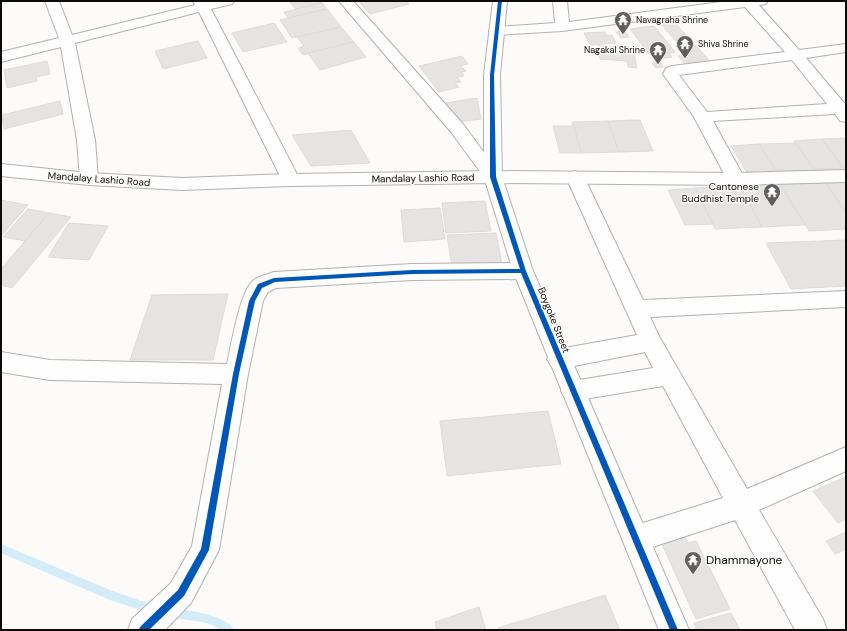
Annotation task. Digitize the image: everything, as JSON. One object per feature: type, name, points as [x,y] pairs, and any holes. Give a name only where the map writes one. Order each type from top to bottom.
[{"type":"main road","points":[[52,1],[67,40],[86,140],[89,179]]},
{"type":"main road","points":[[1,57],[202,4],[227,1]]},
{"type":"main road","points":[[346,1],[456,128],[493,176]]},
{"type":"main road","name":"Boygoke Street","points":[[500,1],[492,75],[493,176],[523,271],[559,359],[637,538],[674,630]]},
{"type":"main road","points":[[560,1],[562,27]]},
{"type":"main road","points":[[496,31],[562,27],[753,1],[796,55],[844,111]]},
{"type":"main road","points":[[202,4],[291,180]]},
{"type":"main road","points":[[736,178],[702,117],[671,74],[672,71],[846,48]]},
{"type":"main road","points":[[702,117],[844,111]]},
{"type":"main road","name":"Mandalay Lashio Road","points":[[1,170],[89,179],[182,184],[493,176],[736,178],[846,176]]},
{"type":"main road","points":[[575,177],[651,342],[741,506],[812,630]]},
{"type":"main road","points":[[143,630],[181,593],[204,550],[236,374],[252,301],[260,286],[274,280],[412,272],[523,271]]},
{"type":"main road","points":[[636,308],[846,299]]},
{"type":"main road","points":[[559,359],[651,342]]},
{"type":"main road","points":[[1,362],[50,370],[236,374]]},
{"type":"main road","points":[[573,391],[669,375]]},
{"type":"main road","points":[[637,538],[741,506],[846,459]]},
{"type":"building","points":[[289,1],[320,1],[322,3],[296,9]]},
{"type":"building","points":[[358,1],[406,1],[409,4],[370,14]]},
{"type":"building","points":[[322,3],[327,9],[288,18],[284,12]]},
{"type":"building","points":[[327,9],[341,27],[292,38],[280,20]]},
{"type":"building","points":[[274,23],[287,42],[243,52],[232,33]]},
{"type":"building","points":[[675,23],[711,62],[695,64],[661,24]]},
{"type":"building","points":[[654,26],[675,52],[669,53],[672,57],[659,59],[655,54],[649,54],[630,29]]},
{"type":"building","points":[[341,27],[354,42],[303,55],[298,48],[304,46],[297,37]]},
{"type":"building","points":[[625,31],[629,37],[621,38],[616,32]]},
{"type":"building","points":[[605,32],[607,36],[612,35],[616,43],[590,45],[584,33]]},
{"type":"building","points":[[198,41],[207,58],[163,69],[155,51]]},
{"type":"building","points":[[354,42],[366,57],[320,70],[308,53]]},
{"type":"building","points":[[598,46],[633,47],[637,68],[628,67],[627,61],[600,59]]},
{"type":"building","points":[[685,55],[692,62],[684,63],[678,56]]},
{"type":"building","points":[[462,56],[468,64],[461,66],[466,71],[461,72],[464,76],[457,77],[461,82],[455,83],[459,87],[439,92],[419,66]]},
{"type":"building","points":[[47,61],[50,74],[36,77],[37,81],[7,88],[4,70]]},
{"type":"building","points":[[660,62],[663,67],[656,68],[652,63]]},
{"type":"building","points":[[477,98],[481,119],[457,122],[445,103]]},
{"type":"building","points":[[60,101],[63,114],[4,129],[2,115]]},
{"type":"building","points":[[640,120],[653,151],[619,152],[608,121]]},
{"type":"building","points":[[608,121],[619,152],[581,153],[572,122]]},
{"type":"building","points":[[553,126],[574,126],[581,153],[560,153]]},
{"type":"building","points":[[351,130],[370,163],[311,166],[292,135]]},
{"type":"building","points":[[846,138],[846,168],[843,168],[822,139]]},
{"type":"building","points":[[822,139],[843,168],[814,170],[794,141]]},
{"type":"building","points":[[796,143],[816,173],[778,175],[759,144]]},
{"type":"building","points":[[759,144],[776,171],[747,173],[731,146]]},
{"type":"building","points":[[846,181],[846,213],[825,182]]},
{"type":"building","points":[[825,182],[846,213],[846,229],[809,231],[780,184]]},
{"type":"building","points":[[780,184],[805,225],[762,227],[740,186]]},
{"type":"building","points":[[740,186],[762,227],[715,229],[695,188]]},
{"type":"building","points":[[695,188],[713,224],[685,225],[668,190]]},
{"type":"building","points":[[1,200],[28,205],[1,236]]},
{"type":"building","points":[[485,201],[491,231],[446,233],[442,203]]},
{"type":"building","points":[[440,208],[445,239],[404,242],[401,210]]},
{"type":"building","points":[[28,209],[49,213],[25,241],[3,237]]},
{"type":"building","points":[[49,213],[71,217],[12,288],[1,285],[1,269]]},
{"type":"building","points":[[69,223],[108,226],[89,260],[48,257]]},
{"type":"building","points":[[496,233],[502,264],[452,267],[447,235]]},
{"type":"building","points":[[846,240],[846,286],[791,289],[766,243]]},
{"type":"building","points":[[228,294],[213,360],[130,360],[152,295]]},
{"type":"building","points":[[548,411],[561,464],[447,476],[440,421]]},
{"type":"building","points":[[846,477],[846,519],[838,523],[813,491]]},
{"type":"building","points":[[846,532],[846,549],[835,554],[826,541]]},
{"type":"building","points":[[684,536],[688,543],[696,541],[730,609],[696,619],[661,542]]},
{"type":"building","points":[[605,595],[620,630],[499,630],[498,628]]},
{"type":"building","points":[[479,607],[486,630],[437,630],[435,622]]},
{"type":"building","points":[[731,613],[740,630],[697,630],[694,623]]},
{"type":"waterway","points":[[1,548],[110,595],[153,609]]},
{"type":"waterway","points":[[173,613],[209,619],[229,630]]},
{"type":"cycle path","points":[[500,1],[492,75],[493,177],[523,271],[674,630]]},
{"type":"cycle path","points":[[143,630],[181,593],[205,550],[236,374],[252,301],[260,286],[274,280],[412,272],[523,271]]},
{"type":"place","name":"Navagraha Shrine","points":[[623,35]]},
{"type":"place","name":"Shiva Shrine","points":[[685,59]]},
{"type":"place","name":"Nagakal Shrine","points":[[658,65]]},
{"type":"place","name":"Cantonese Buddhist Temple","points":[[772,207]]},
{"type":"place","name":"Dhammayone","points":[[693,575]]}]
